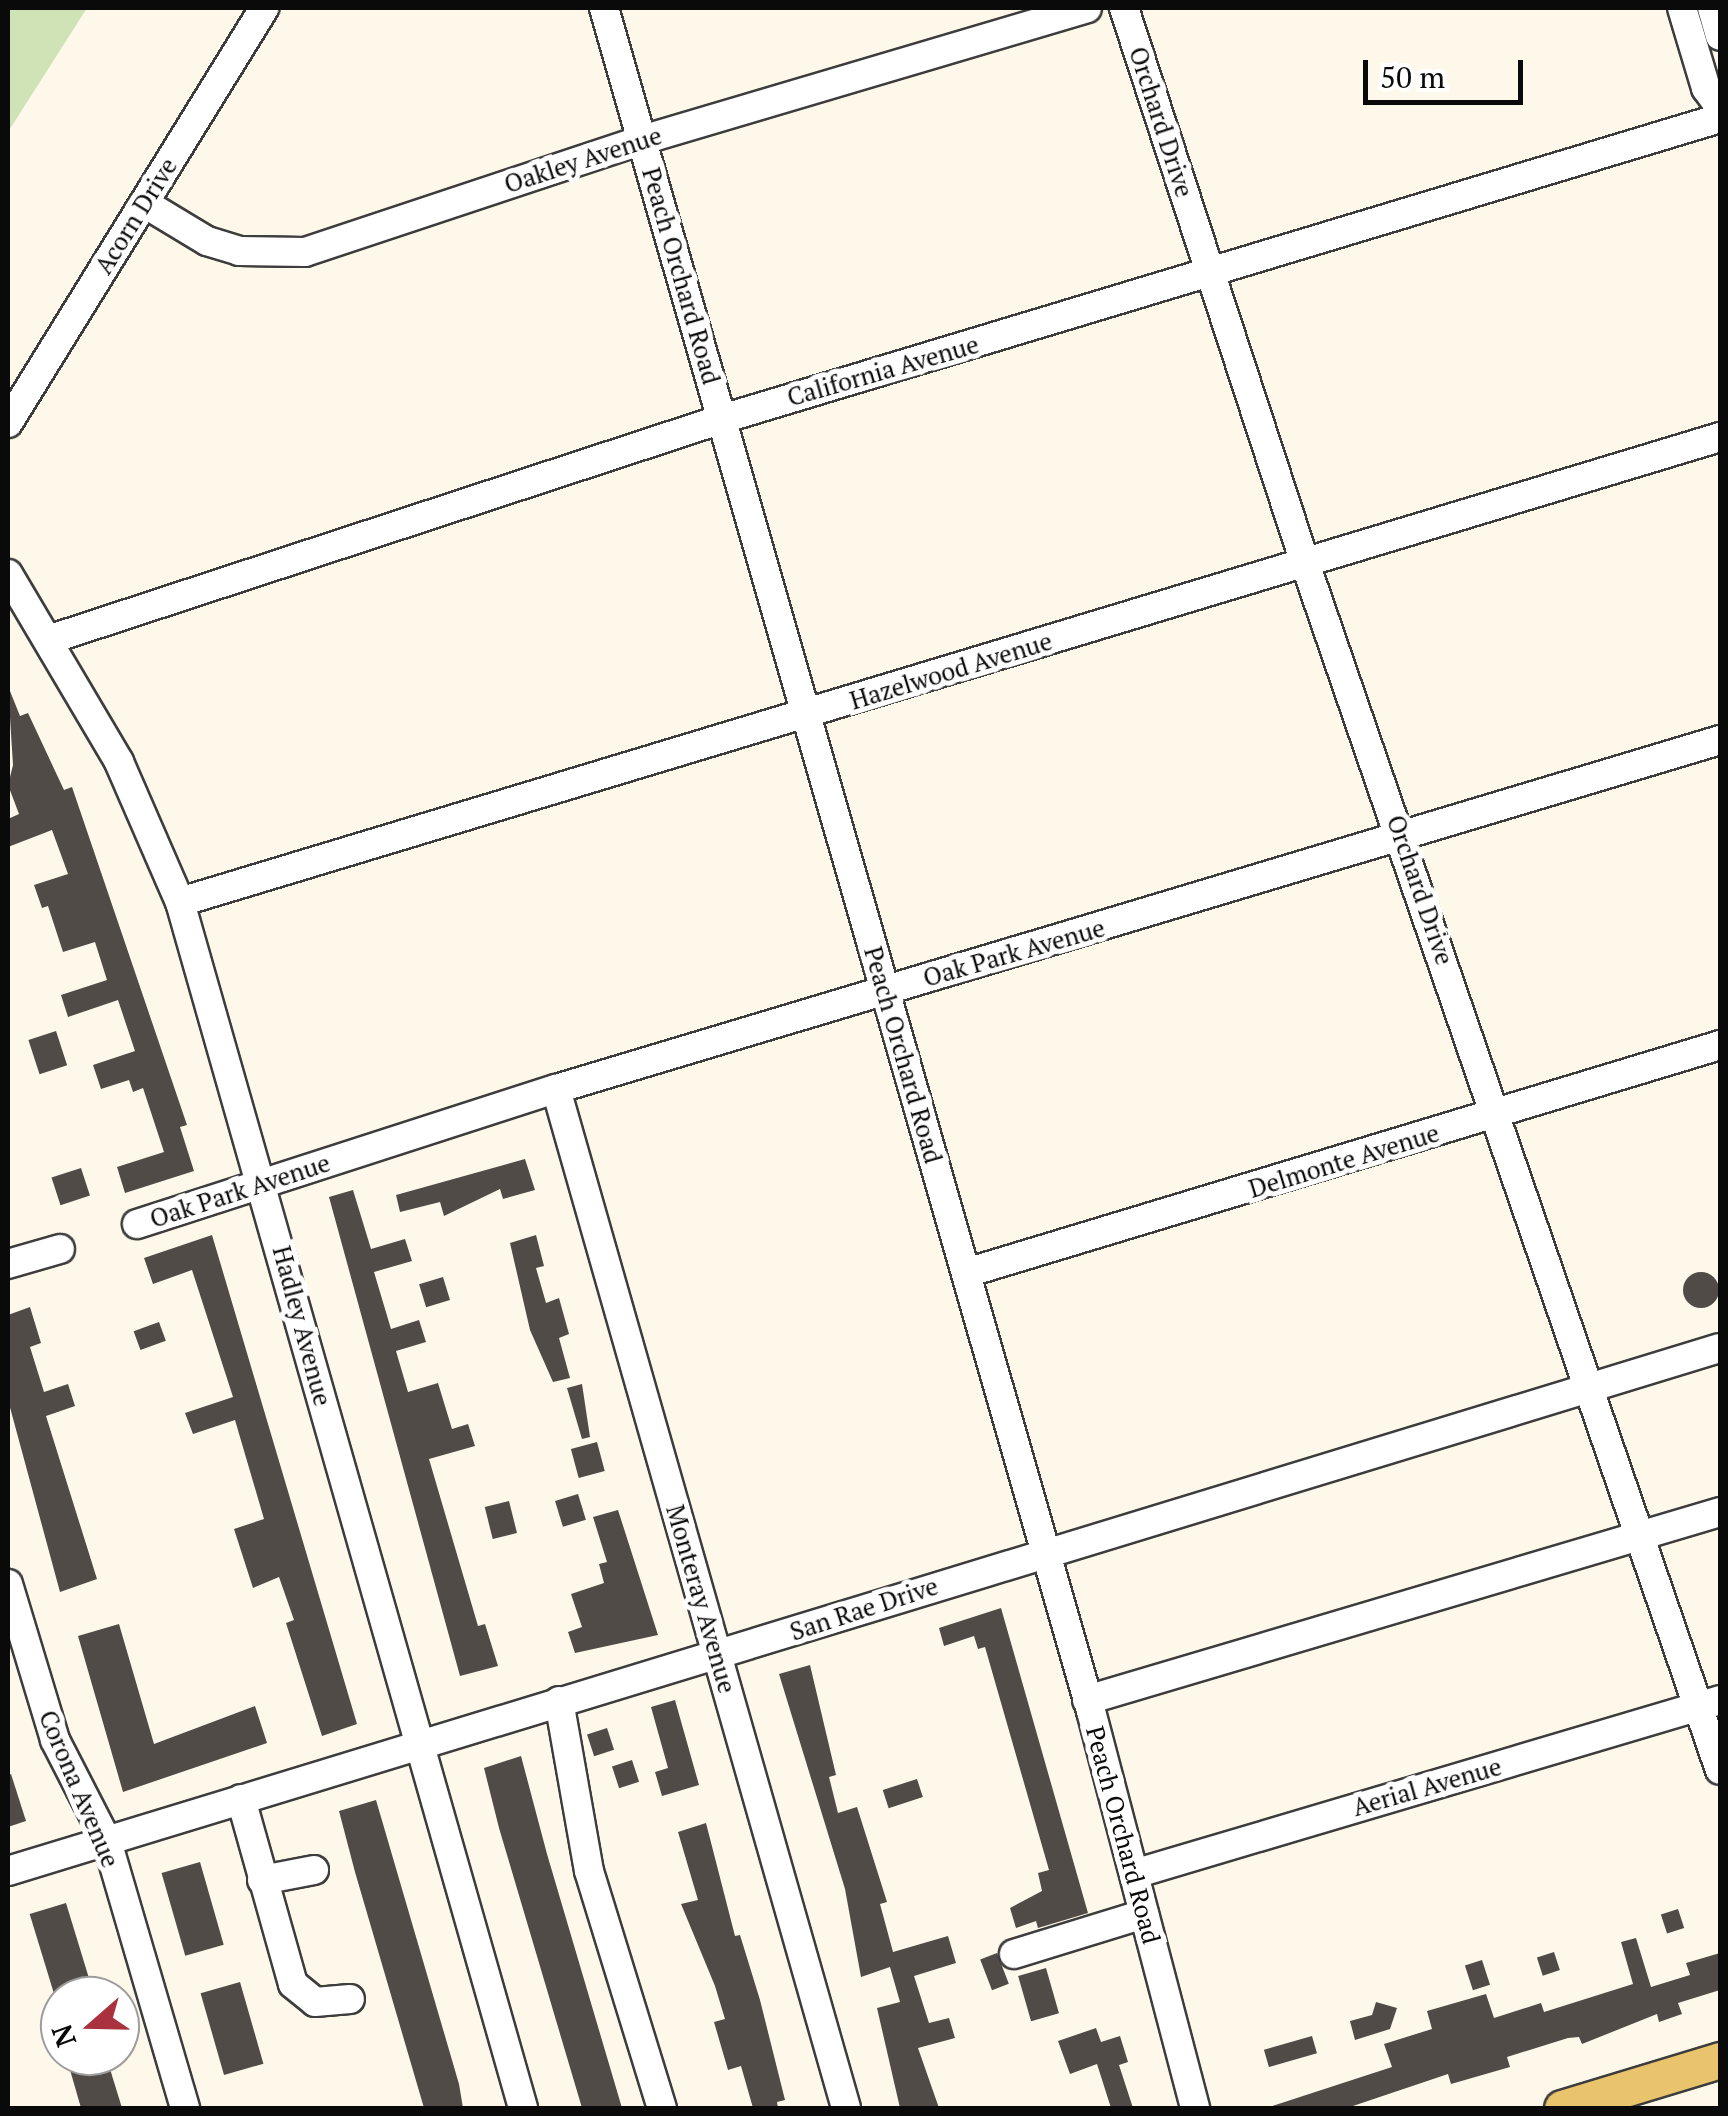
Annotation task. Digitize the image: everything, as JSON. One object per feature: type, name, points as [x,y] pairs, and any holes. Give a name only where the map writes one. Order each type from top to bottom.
[{"type":"main road","points":[[1562,2108],[1720,2060]]},
{"type":"street","name":"Acorn Drive","points":[[8,423],[264,8]]},
{"type":"street","name":"Peach Orchard Road","points":[[604,8],[1088,1700],[1194,2107]]},
{"type":"street","name":"Oakley Avenue","points":[[144,203],[207,241],[239,251],[305,252],[642,140],[1087,8]]},
{"type":"street","name":"Orchard Drive","points":[[1124,8],[1305,563],[1496,1116],[1642,1536],[1710,1703],[1720,1770]]},
{"type":"street","points":[[1682,8],[1706,88],[1720,108]]},
{"type":"street","points":[[1712,8],[1720,36]]},
{"type":"street","name":"California Avenue","points":[[51,639],[722,418],[1209,276],[1720,118]]},
{"type":"street","name":"Hazelwood Avenue","points":[[180,902],[1720,437]]},
{"type":"street","name":"Hadley Avenue","points":[[8,574],[51,639],[119,762],[180,902],[264,1186],[523,2108]]},
{"type":"street","name":"Oak Park Avenue","points":[[138,1224],[556,1089],[1403,839],[1720,740]]},
{"type":"street","name":"Delmonte Avenue","points":[[966,1274],[1720,1045]]},
{"type":"street","name":"Monteray Avenue","points":[[556,1089],[846,2108]]},
{"type":"street","points":[[8,1264],[60,1248]]},
{"type":"street","name":"San Rae Drive","points":[[8,1871],[1720,1348]]},
{"type":"street","points":[[1088,1700],[1720,1512]]},
{"type":"street","name":"Corona Avenue","points":[[8,1584],[55,1740],[107,1841],[185,2108]]},
{"type":"street","points":[[559,1701],[589,1870],[662,2108]]},
{"type":"street","name":"Aerial Avenue","points":[[1134,1874],[1710,1703]]},
{"type":"street","points":[[241,1799],[293,1984],[316,2002],[350,1999]]},
{"type":"street","points":[[262,1880],[314,1870]]},
{"type":"street","points":[[1014,1954],[1144,1914]]},
{"type":"green space","points":[[8,8],[87,8],[8,132]]},
{"type":"building","points":[[8,686],[20,716],[28,713],[64,790],[72,787],[187,1125],[180,1127],[194,1171],[125,1193],[117,1167],[164,1152],[143,1088],[133,1092],[129,1080],[101,1089],[93,1065],[135,1051],[118,1000],[68,1017],[61,995],[107,980],[95,942],[63,952],[48,906],[42,908],[34,885],[68,874],[52,830],[8,847],[8,819],[19,814],[8,785],[13,765]]},
{"type":"building","points":[[56,1031],[67,1065],[40,1074],[28,1040]]},
{"type":"building","points":[[525,1159],[535,1190],[503,1199],[500,1189],[444,1216],[440,1202],[400,1212],[396,1195]]},
{"type":"building","points":[[81,1168],[90,1196],[60,1205],[52,1178]]},
{"type":"building","points":[[353,1190],[371,1249],[405,1239],[412,1261],[374,1272],[391,1329],[419,1320],[426,1342],[396,1351],[408,1392],[438,1383],[452,1429],[468,1424],[475,1446],[429,1459],[478,1626],[485,1624],[498,1666],[460,1676],[329,1197]]},
{"type":"building","points":[[212,1235],[357,1724],[322,1736],[286,1623],[294,1620],[279,1577],[253,1588],[234,1529],[264,1519],[235,1420],[193,1434],[185,1413],[233,1397],[192,1270],[153,1284],[144,1258]]},
{"type":"building","points":[[536,1235],[544,1266],[536,1268],[546,1303],[559,1298],[569,1334],[559,1338],[570,1378],[553,1382],[530,1330],[510,1243]]},
{"type":"building","points":[[1701,1272],[1713,1278],[1719,1290],[1713,1302],[1701,1308],[1689,1302],[1683,1290],[1689,1278]]},
{"type":"building","points":[[443,1277],[450,1300],[426,1307],[419,1284]]},
{"type":"building","points":[[30,1307],[41,1343],[30,1347],[44,1392],[68,1384],[75,1406],[46,1416],[97,1579],[60,1592],[8,1400],[8,1315]]},
{"type":"building","points":[[159,1322],[166,1341],[140,1350],[134,1331]]},
{"type":"building","points":[[582,1384],[590,1437],[582,1439],[567,1388]]},
{"type":"building","points":[[597,1442],[605,1471],[579,1478],[571,1449]]},
{"type":"building","points":[[578,1494],[586,1520],[563,1527],[555,1501]]},
{"type":"building","points":[[509,1501],[517,1533],[493,1539],[485,1507]]},
{"type":"building","points":[[618,1510],[658,1635],[575,1653],[568,1632],[582,1627],[571,1594],[604,1583],[599,1564],[607,1562],[593,1517]]},
{"type":"building","points":[[1001,1608],[1088,1913],[1038,1928],[1036,1921],[1016,1928],[1010,1908],[1042,1891],[1038,1873],[1049,1870],[985,1647],[978,1649],[974,1636],[944,1646],[939,1628]]},
{"type":"building","points":[[119,1624],[154,1744],[255,1706],[267,1743],[123,1792],[78,1636]]},
{"type":"building","points":[[810,1665],[836,1775],[829,1777],[838,1813],[857,1807],[887,1902],[880,1904],[893,1952],[948,1936],[956,1963],[914,1976],[929,2023],[949,2018],[955,2038],[918,2048],[939,2108],[900,2108],[877,2008],[900,2002],[890,1967],[861,1977],[845,1889],[779,1674]]},
{"type":"building","points":[[675,1700],[699,1785],[662,1796],[655,1772],[668,1768],[651,1707]]},
{"type":"building","points":[[607,1728],[614,1750],[594,1756],[587,1734]]},
{"type":"building","points":[[521,1756],[622,2108],[582,2108],[499,1828],[484,1768]]},
{"type":"building","points":[[632,1760],[639,1782],[619,1788],[612,1766]]},
{"type":"building","points":[[11,1774],[26,1821],[8,1827],[8,1775]]},
{"type":"building","points":[[917,1779],[923,1797],[889,1808],[883,1790]]},
{"type":"building","points":[[376,1800],[463,2108],[424,2108],[355,1872],[339,1811]]},
{"type":"building","points":[[706,1823],[735,1936],[740,1935],[760,2000],[785,2100],[777,2102],[778,2108],[753,2108],[741,2066],[728,2070],[714,2022],[725,2019],[681,1904],[698,1900],[678,1832]]},
{"type":"building","points":[[200,1862],[224,1945],[185,1956],[162,1873]]},
{"type":"building","points":[[66,1903],[88,1976],[49,1976],[30,1914]]},
{"type":"building","points":[[1678,1909],[1684,1928],[1667,1934],[1661,1915]]},
{"type":"building","points":[[1636,1938],[1651,1987],[1690,1975],[1686,1963],[1720,1953],[1720,1990],[1678,2003],[1682,2014],[1659,2022],[1657,2014],[1582,2044],[1579,2037],[1568,2038],[1507,2057],[1510,2067],[1451,2084],[1448,2074],[1347,2108],[1266,2108],[1392,2067],[1384,2044],[1432,2029],[1427,2011],[1486,1994],[1494,2018],[1541,2003],[1544,2012],[1633,1984],[1621,1942]]},
{"type":"building","points":[[1554,1952],[1560,1970],[1543,1976],[1537,1958]]},
{"type":"building","points":[[997,1953],[1009,1984],[992,1990],[980,1959]]},
{"type":"building","points":[[1482,1960],[1490,1985],[1473,1990],[1465,1966]]},
{"type":"building","points":[[1046,1968],[1059,2013],[1031,2021],[1018,1976]]},
{"type":"building","points":[[240,1982],[263,2064],[224,2075],[201,1993]]},
{"type":"building","points":[[1376,2002],[1397,2008],[1390,2029],[1355,2040],[1350,2021],[1372,2015]]},
{"type":"building","points":[[1096,2028],[1101,2042],[1120,2036],[1128,2062],[1119,2065],[1133,2108],[1111,2108],[1097,2064],[1070,2074],[1058,2041]]},
{"type":"building","points":[[1312,2036],[1317,2053],[1269,2067],[1264,2050]]},
{"type":"building","points":[[72,2076],[112,2076],[122,2108],[81,2108]]}]
